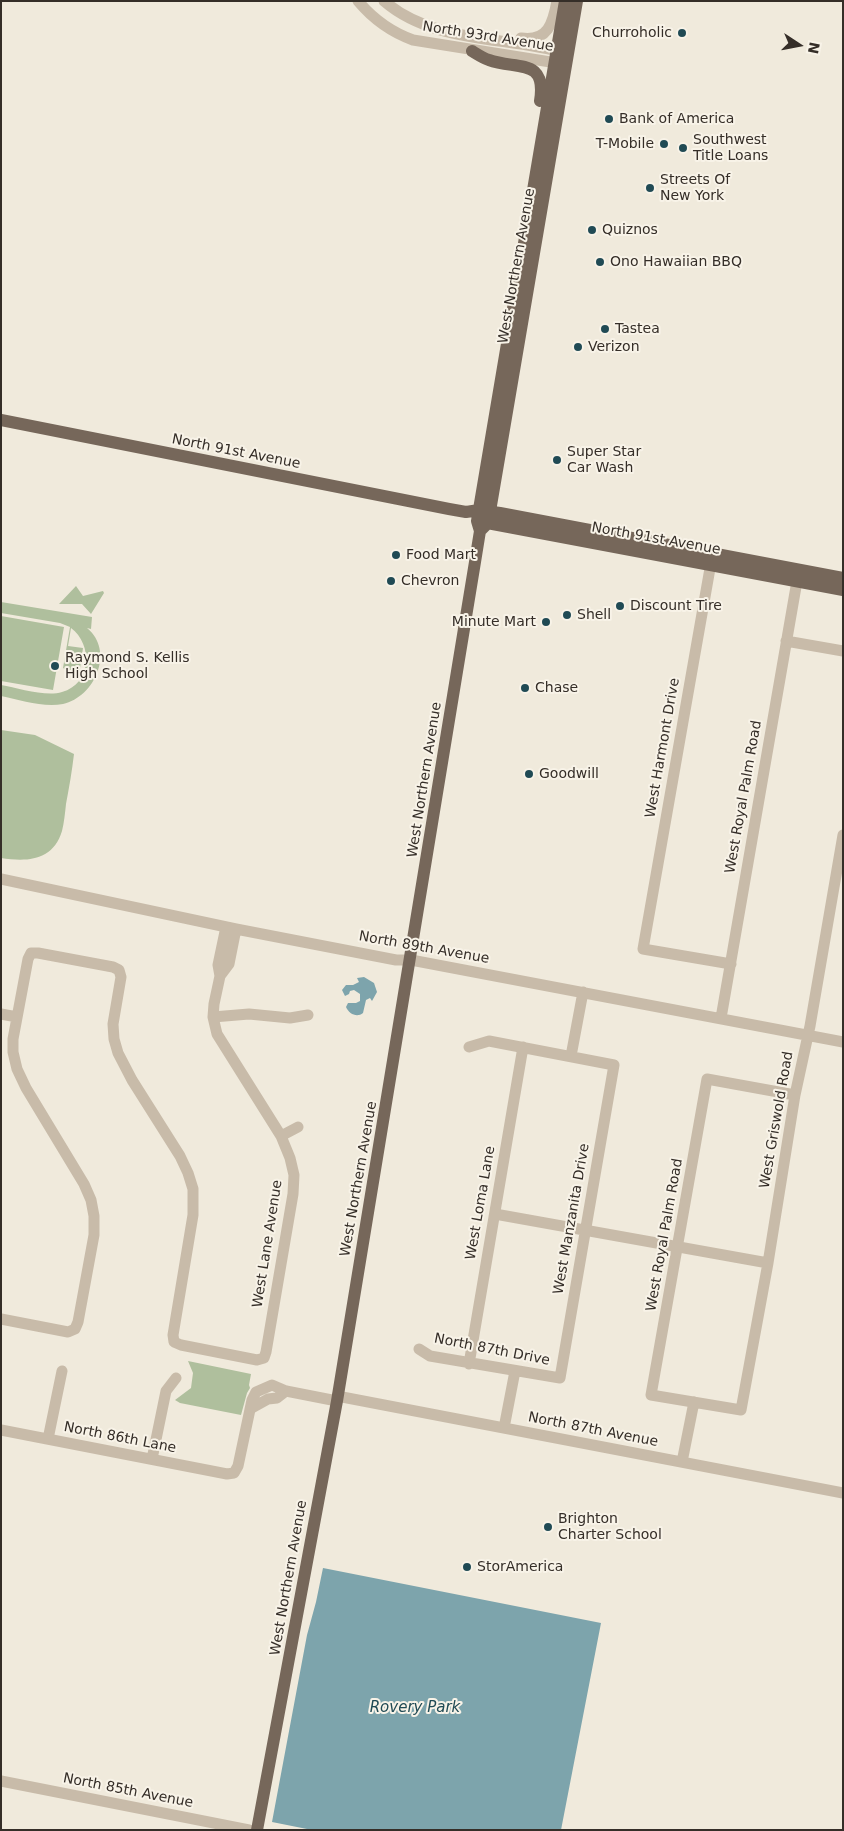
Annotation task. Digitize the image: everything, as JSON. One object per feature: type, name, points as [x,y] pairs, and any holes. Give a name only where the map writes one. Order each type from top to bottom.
[{"type":"main road","name":"West Northern Avenue","points":[[257,1830],[337,1398],[411,960],[483,519],[562,58],[565,1]]},
{"type":"main road","name":"West Northern Avenue","points":[[522,290],[539,151],[577,1]]},
{"type":"main road","points":[[472,51],[490,60],[529,68],[537,74],[542,87],[538,114],[539,151]]},
{"type":"main road","name":"North 91st Avenue","points":[[1,420],[466,512],[483,519],[590,542],[843,580]]},
{"type":"main road","name":"North 91st Avenue","points":[[483,519],[660,543],[711,559],[797,581],[843,590]]},
{"type":"main road","points":[[590,542],[593,538],[601,537],[636,544],[660,543]]},
{"type":"main road","points":[[797,581],[808,577],[843,580]]},
{"type":"street","name":"North 93rd Avenue","points":[[358,1],[375,19],[390,30],[403,37],[423,43],[472,51],[562,58]]},
{"type":"street","name":"North 93rd Avenue","points":[[384,1],[399,13],[428,27],[546,47],[562,58]]},
{"type":"street","points":[[474,36],[492,34],[528,39],[536,37],[543,34],[550,26],[557,1]]},
{"type":"street","name":"West Harmont Drive","points":[[711,559],[644,949],[731,964]]},
{"type":"street","name":"West Royal Palm Road","points":[[721,1018],[797,581]]},
{"type":"street","points":[[786,641],[843,651]]},
{"type":"street","name":"West Griswold Road","points":[[694,1402],[741,1410],[768,1263],[795,1095],[810,1026],[843,836]]},
{"type":"street","name":"North 89th Avenue","points":[[1,879],[231,928],[396,960],[411,960],[843,1042]]},
{"type":"street","name":"West Lane Avenue","points":[[17,1017],[28,959],[31,953],[38,952],[119,970],[121,977],[113,1024],[114,1039],[118,1053],[132,1080],[180,1156],[193,1189],[193,1215],[173,1335],[174,1342],[257,1360],[264,1358],[293,1194],[294,1175],[290,1158],[281,1136],[217,1034],[213,1017],[220,976],[229,964],[231,928]]},
{"type":"street","points":[[469,1047],[489,1041],[571,1056],[583,992]]},
{"type":"street","points":[[1,1014],[17,1017],[13,1039],[13,1052],[17,1069],[26,1088],[84,1184],[94,1216],[94,1235],[78,1322],[75,1329],[68,1332],[1,1319]]},
{"type":"street","points":[[213,1017],[249,1014],[290,1018],[308,1015]]},
{"type":"street","name":"West Loma Lane","points":[[469,1364],[523,1047]]},
{"type":"street","name":"West Manzanita Drive","points":[[560,1378],[614,1065],[571,1056]]},
{"type":"street","name":"West Royal Palm Road","points":[[694,1402],[651,1395],[707,1079],[795,1095]]},
{"type":"street","points":[[281,1136],[298,1127]]},
{"type":"street","points":[[495,1214],[768,1263]]},
{"type":"street","name":"North 87th Drive","points":[[419,1349],[430,1356],[560,1378]]},
{"type":"street","points":[[48,1439],[62,1371]]},
{"type":"street","points":[[504,1428],[515,1371]]},
{"type":"street","points":[[152,1459],[166,1392],[176,1378]]},
{"type":"street","name":"North 87th Avenue","points":[[263,1388],[272,1385],[286,1391],[337,1398],[504,1428],[843,1494]]},
{"type":"street","points":[[250,1410],[256,1392],[263,1388],[268,1399]]},
{"type":"street","points":[[250,1410],[268,1399],[277,1398],[286,1391]]},
{"type":"street","points":[[682,1462],[694,1402]]},
{"type":"street","name":"North 86th Lane","points":[[1,1430],[227,1474],[234,1473],[238,1466],[250,1410]]},
{"type":"street","name":"North 85th Avenue","points":[[1,1781],[249,1830]]},
{"type":"green space","points":[[76,586],[83,596],[103,591],[104,593],[91,614],[82,604],[59,604]]},
{"type":"green space","points":[[1,602],[92,617],[91,629],[87,628],[95,638],[100,649],[100,660],[98,672],[84,692],[74,700],[56,705],[32,703],[1,696],[1,685],[40,693],[62,692],[72,688],[84,672],[86,653],[78,635],[71,628],[68,646],[83,648],[79,675],[65,673],[63,668],[70,627],[60,623],[1,613]]},
{"type":"green space","points":[[1,616],[64,627],[53,690],[1,681]]},
{"type":"green space","points":[[1,730],[35,735],[74,754],[62,831],[58,841],[52,848],[46,854],[38,857],[20,860],[1,858]]},
{"type":"green space","points":[[188,1361],[251,1374],[250,1388],[241,1415],[180,1403],[175,1400],[191,1388],[193,1373]]},
{"type":"water","points":[[364,977],[374,983],[377,992],[372,1001],[370,998],[366,1000],[363,1013],[356,1015],[351,1013],[346,1007],[348,1003],[360,1001],[360,994],[354,990],[345,996],[342,990],[346,985],[353,985],[359,982],[357,978]]},
{"type":"water","name":"Rovery Park","points":[[323,1568],[601,1623],[561,1830],[312,1830],[272,1822],[307,1635]]},
{"type":"place","name":"Churroholic","points":[[682,33]]},
{"type":"place","name":"Bank of America","points":[[609,119]]},
{"type":"place","name":"T-Mobile","points":[[664,144]]},
{"type":"place","name":"Southwest Title Loans","points":[[683,148]]},
{"type":"place","name":"Streets Of New York","points":[[650,188]]},
{"type":"place","name":"Quiznos","points":[[592,230]]},
{"type":"place","name":"Ono Hawaiian BBQ","points":[[600,262]]},
{"type":"place","name":"Tastea","points":[[605,329]]},
{"type":"place","name":"Verizon","points":[[578,347]]},
{"type":"place","name":"Super Star Car Wash","points":[[557,460]]},
{"type":"place","name":"Food Mart","points":[[396,555]]},
{"type":"place","name":"Chevron","points":[[391,581]]},
{"type":"place","name":"Discount Tire","points":[[620,606]]},
{"type":"place","name":"Shell","points":[[567,615]]},
{"type":"place","name":"Minute Mart","points":[[546,622]]},
{"type":"place","name":"Raymond S. Kellis High School","points":[[55,666]]},
{"type":"place","name":"Chase","points":[[525,688]]},
{"type":"place","name":"Goodwill","points":[[529,774]]},
{"type":"place","name":"Brighton Charter School","points":[[548,1527]]},
{"type":"place","name":"StorAmerica","points":[[467,1567]]}]
